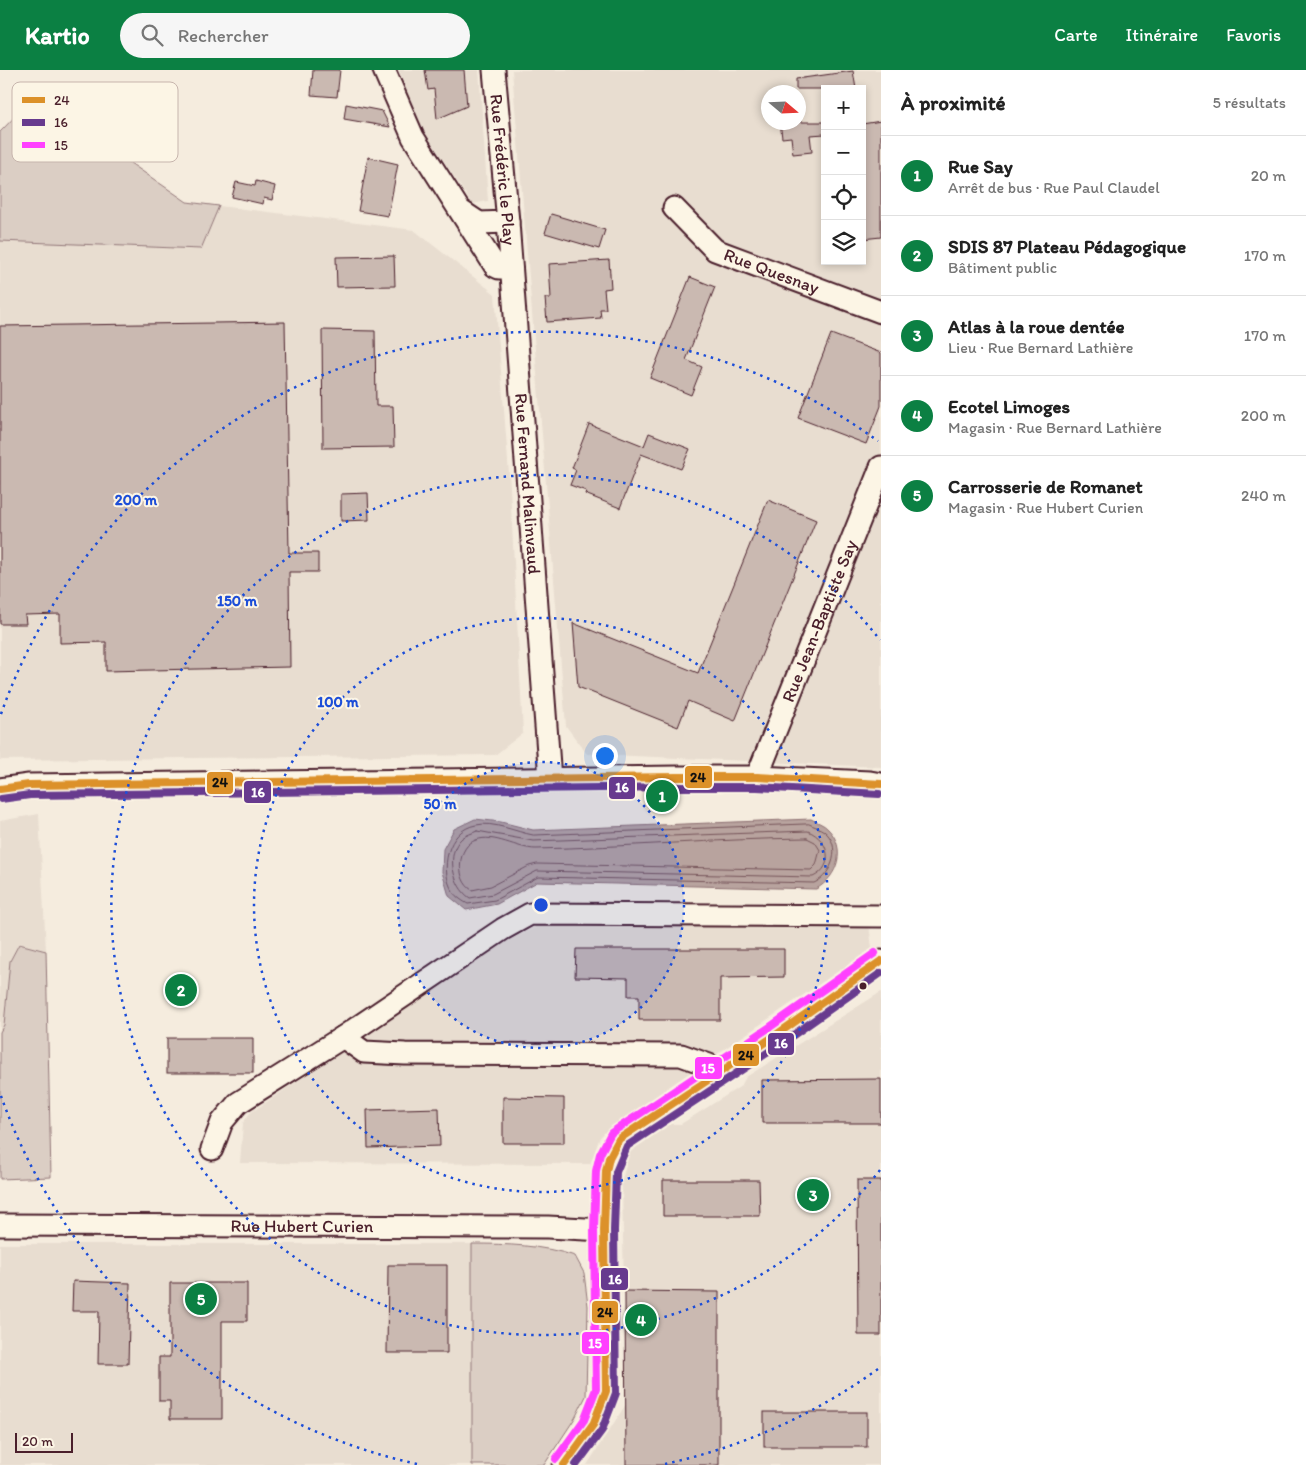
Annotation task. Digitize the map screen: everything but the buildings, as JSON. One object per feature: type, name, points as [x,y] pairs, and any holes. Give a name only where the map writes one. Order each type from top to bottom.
[{"type":"street","points":[[384,70],[413,137],[460,211],[496,266],[499,268],[511,268]]},
{"type":"street","name":"Rue Frédéric le Play","points":[[494,70],[511,268]]},
{"type":"street","name":"Rue Quesnay","points":[[674,208],[715,250],[881,312]]},
{"type":"street","points":[[460,211],[479,222],[508,222]]},
{"type":"street","name":"Rue Fernand Malinvaud","points":[[511,268],[550,779]]},
{"type":"street","name":"Rue Jean-Baptiste Say","points":[[756,777],[881,467]]},
{"type":"street","points":[[0,789],[29,785],[756,777],[881,784]]},
{"type":"street","points":[[212,1149],[222,1122],[238,1103],[342,1038],[503,929],[530,914],[881,916]]},
{"type":"street","points":[[564,1465],[593,1425],[606,1392],[604,1230],[606,1171],[609,1158],[619,1140],[881,961]]},
{"type":"street","points":[[342,1038],[364,1052],[397,1054],[681,1055],[709,1065],[718,1074]]},
{"type":"street","name":"Rue Hubert Curien","points":[[0,1225],[548,1226],[604,1230]]},
{"type":"shaded area","points":[[399,70],[479,70],[488,201],[472,204],[415,117]]},
{"type":"shaded area","points":[[512,70],[881,70],[881,767],[587,754],[566,726]]},
{"type":"shaded area","points":[[12,120],[12,162],[129,162],[187,202],[219,206],[201,249],[0,241],[0,132]]},
{"type":"shaded area","points":[[219,206],[414,230],[495,294],[510,487],[523,733],[495,755],[0,760],[0,241],[201,249]]},
{"type":"shaded area","points":[[39,814],[46,951],[19,944],[10,961],[4,1025],[0,1032],[0,821]]},
{"type":"shaded area","points":[[869,925],[872,948],[610,1127],[600,1137],[590,1164],[240,1163],[243,1123],[250,1113],[504,943],[537,926]]},
{"type":"shaded area","points":[[19,944],[46,951],[51,1177],[0,1179],[0,1032],[4,1025],[10,961]]},
{"type":"shaded area","points":[[881,992],[881,1465],[587,1465],[626,1404],[622,1180],[630,1152],[671,1124],[681,1124],[741,1086],[746,1077]]},
{"type":"shaded area","points":[[0,1244],[472,1244],[472,1465],[0,1465]]},
{"type":"shaded area","points":[[472,1244],[524,1246],[563,1252],[575,1256],[584,1273],[588,1306],[586,1396],[575,1418],[544,1465],[472,1465]]},
{"type":"water","points":[[475,819],[501,822],[533,830],[811,819],[828,829],[834,837],[838,853],[837,862],[830,877],[816,889],[537,882],[497,904],[466,910],[449,896],[442,872],[443,849],[454,829]]},
{"type":"transit line","name":"24","points":[[0,789],[29,785],[677,777],[757,777],[881,784]]},
{"type":"transit line","name":"16","points":[[1,799],[30,795],[677,787],[757,787],[879,794]]},
{"type":"transit line","name":"15","points":[[556,1459],[584,1420],[596,1389],[594,1230],[596,1171],[600,1154],[611,1133],[770,1027],[875,953]]},
{"type":"transit line","name":"24","points":[[564,1465],[593,1425],[606,1391],[604,1230],[606,1171],[609,1158],[619,1139],[776,1035],[881,961]]},
{"type":"transit line","name":"16","points":[[576,1465],[602,1430],[616,1393],[614,1230],[616,1172],[627,1146],[782,1043],[881,973]]},
{"type":"place","name":"Rue Say","points":[[662,796]]},
{"type":"place","name":"SDIS 87 Plateau Pédagogique","points":[[181,990]]},
{"type":"place","name":"Atlas à la roue dentée","points":[[813,1195]]},
{"type":"place","name":"Carrosserie de Romanet","points":[[201,1299]]},
{"type":"place","name":"Ecotel Limoges","points":[[641,1320]]}]
